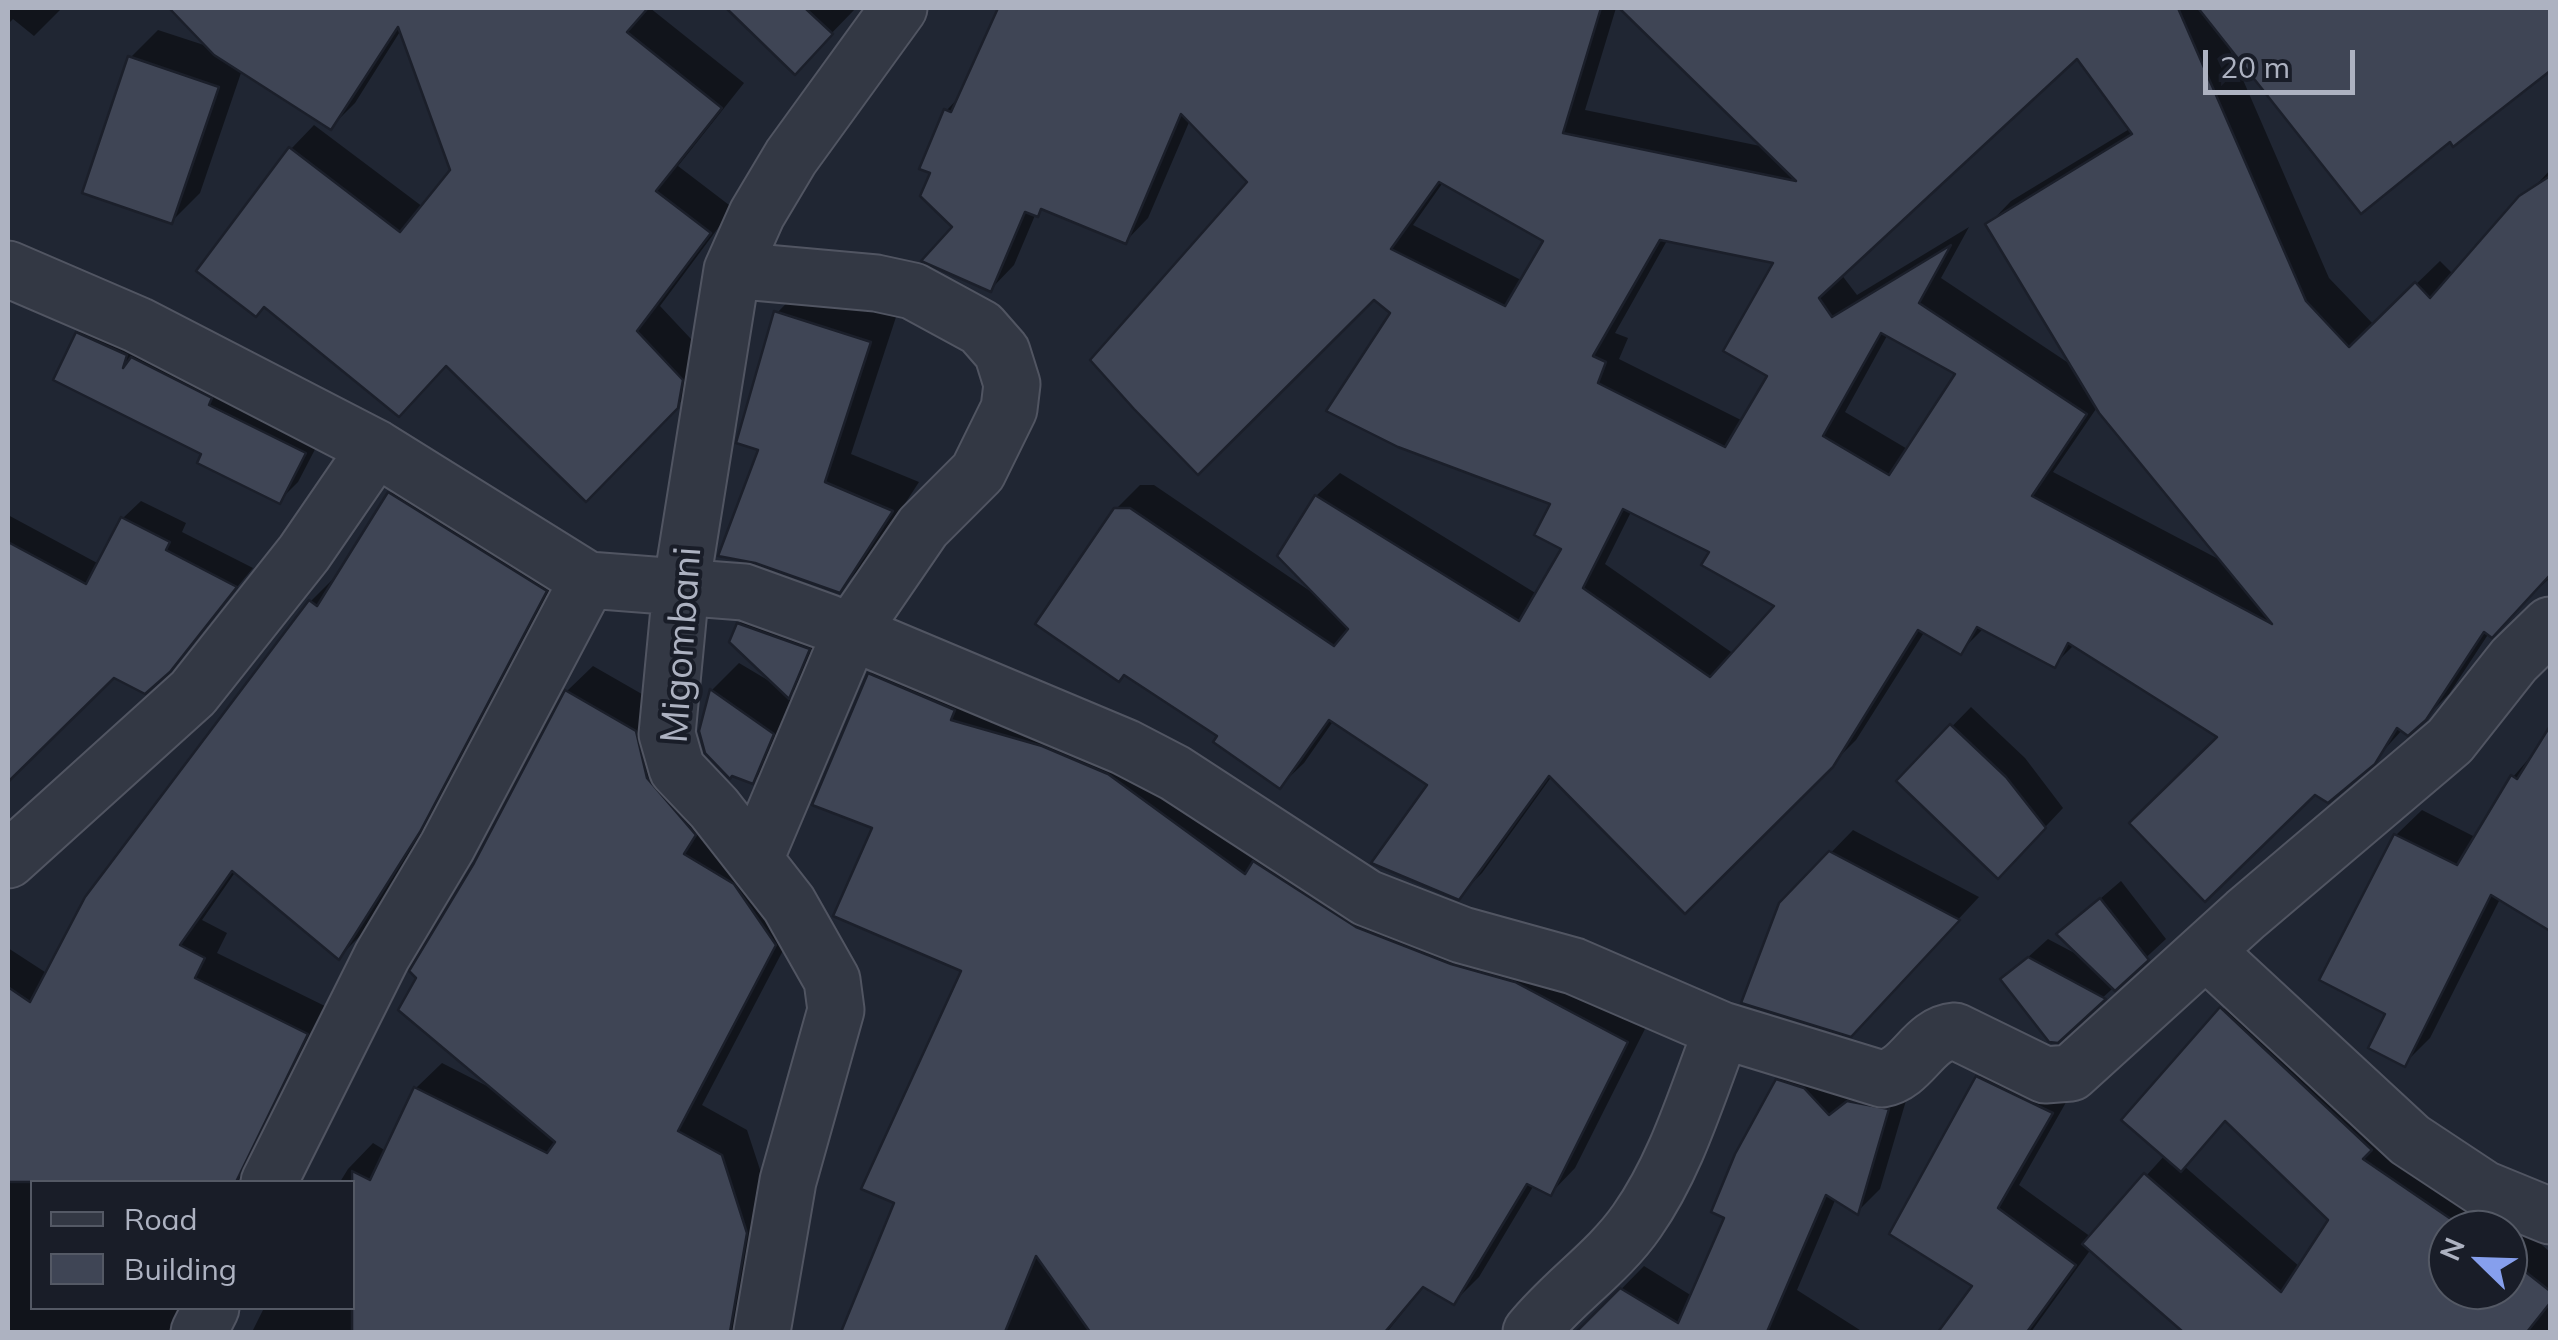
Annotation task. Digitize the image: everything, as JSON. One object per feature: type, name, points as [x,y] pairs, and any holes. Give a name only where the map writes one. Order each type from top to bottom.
[{"type":"street","name":"Migombani","points":[[762,1332],[788,1182],[836,1010],[832,980],[816,948],[755,859],[677,769],[671,754],[668,734],[681,588],[732,270],[757,214],[791,157],[898,8]]},
{"type":"street","points":[[8,270],[138,325],[376,448],[588,580],[744,592],[852,632],[1125,746],[1175,773],[1367,898],[1462,935],[1574,966],[1722,1030],[1882,1079],[1899,1076],[1935,1037],[1955,1030],[2056,1078],[2071,1074],[2450,741],[2514,660],[2550,625]]},
{"type":"street","points":[[732,270],[876,282],[913,291],[981,328],[1002,352],[1012,384],[1009,409],[984,462],[964,491],[923,527],[852,632],[755,859]]},
{"type":"street","points":[[8,860],[193,694],[304,553],[376,448]]},
{"type":"street","points":[[270,1180],[382,956],[446,847],[588,580]]},
{"type":"street","points":[[2206,952],[2410,1140],[2484,1190],[2550,1216]]},
{"type":"street","points":[[1530,1332],[1560,1295],[1606,1258],[1636,1222],[1666,1174],[1722,1030]]},
{"type":"building","points":[[169,8],[648,8],[627,32],[722,108],[656,191],[711,233],[637,331],[683,380],[678,408],[586,502],[446,366],[399,417],[264,307],[256,317],[196,271],[289,147],[400,232],[450,170],[398,27],[331,130],[214,55]]},
{"type":"building","points":[[726,8],[805,8],[833,34],[795,75]]},
{"type":"building","points":[[998,8],[1601,8],[1563,133],[1796,181],[1619,8],[2178,8],[2306,301],[2349,347],[2415,282],[2430,298],[2519,196],[2550,176],[2550,575],[2492,638],[2484,632],[2426,720],[2408,736],[2397,728],[2375,764],[2328,803],[2315,795],[2205,902],[2129,823],[2217,737],[2068,643],[2055,668],[1977,627],[1961,655],[1918,630],[1833,767],[1685,914],[1549,776],[1459,900],[1371,863],[1427,785],[1329,720],[1280,789],[1213,742],[1217,736],[1124,675],[1119,682],[1035,624],[1114,508],[1130,508],[1334,646],[1348,629],[1277,556],[1315,495],[1519,621],[1561,549],[1534,535],[1550,504],[1398,447],[1326,411],[1390,313],[1374,300],[1198,475],[1090,360],[1247,182],[1181,114],[1126,244],[1041,209],[1038,217],[1025,212],[991,292],[921,261],[952,227],[920,196],[930,173],[919,169],[944,109],[951,112]],"holes":[[[2077,59],[2132,134],[1985,224],[2099,413],[2272,624],[2032,496],[2087,414],[1919,303],[1951,245],[1832,317],[1819,298]],[[1439,182],[1543,241],[1505,306],[1391,249]],[[1660,240],[1773,263],[1723,351],[1767,376],[1725,447],[1598,383],[1606,362],[1593,356]],[[1881,333],[1955,374],[1889,475],[1823,436]],[[1623,509],[1709,552],[1701,565],[1774,606],[1710,677],[1583,588]]]},
{"type":"building","points":[[2198,8],[2550,8],[2550,71],[2453,147],[2450,142],[2361,214]]},
{"type":"building","points":[[128,56],[219,87],[172,224],[82,193]]},
{"type":"building","points":[[774,311],[871,342],[825,482],[893,511],[840,593],[755,563],[718,556],[758,450],[736,443]]},
{"type":"building","points":[[76,332],[127,355],[123,368],[131,357],[212,398],[209,405],[306,453],[280,504],[197,463],[201,454],[53,380]]},
{"type":"building","points":[[388,492],[547,591],[420,832],[339,960],[232,871],[180,945],[205,958],[195,978],[308,1034],[237,1180],[8,1182],[8,987],[30,1002],[85,897],[309,600],[317,606]]},
{"type":"building","points":[[121,517],[170,542],[166,550],[237,587],[170,672],[145,694],[114,678],[8,782],[8,542],[86,584]]},
{"type":"building","points":[[737,623],[810,649],[789,699],[729,642]]},
{"type":"building","points":[[868,673],[955,710],[951,720],[1042,746],[1108,774],[1245,874],[1253,861],[1356,927],[1451,964],[1515,982],[1628,1042],[1551,1196],[1527,1184],[1454,1305],[1423,1287],[1385,1332],[1090,1332],[1036,1256],[1005,1332],[841,1332],[894,1203],[861,1189],[961,971],[833,916],[872,828],[812,805]]},
{"type":"building","points":[[710,689],[774,734],[753,784],[732,776],[730,779],[705,753],[699,731]]},
{"type":"building","points":[[565,690],[636,731],[647,778],[696,835],[684,854],[734,884],[776,945],[678,1131],[722,1155],[747,1233],[730,1332],[352,1332],[352,1171],[370,1180],[414,1087],[547,1153],[555,1142],[398,1010],[416,978],[409,971],[474,863]]},
{"type":"building","points":[[1950,724],[2006,777],[2046,828],[1998,879],[1896,781]]},
{"type":"building","points":[[2550,726],[2550,931],[2491,895],[2405,1067],[2368,1048],[2385,1014],[2319,980],[2394,834],[2457,865],[2511,775],[2517,779]]},
{"type":"building","points":[[1829,851],[1960,920],[1851,1037],[1741,1003],[1779,903]]},
{"type":"building","points":[[2100,898],[2149,960],[2115,991],[2056,934]]},
{"type":"building","points":[[2028,957],[2106,999],[2058,1043],[2049,1042],[2000,979]]},
{"type":"building","points":[[2220,1007],[2372,1150],[2363,1159],[2438,1210],[2428,1210],[2428,1310],[2528,1310],[2528,1274],[2550,1291],[2550,1303],[2527,1332],[2183,1332],[2082,1244],[2144,1173],[2281,1292],[2328,1220],[2225,1121],[2181,1172],[2121,1120]]},
{"type":"building","points":[[1976,1076],[2053,1113],[1998,1208],[2076,1265],[2027,1332],[1938,1332],[1972,1286],[1889,1234]]},
{"type":"building","points":[[1776,1079],[1804,1088],[1829,1115],[1847,1101],[1889,1109],[1858,1215],[1826,1195],[1767,1332],[1576,1332],[1620,1288],[1678,1323],[1724,1218],[1711,1212],[1735,1154]]}]
